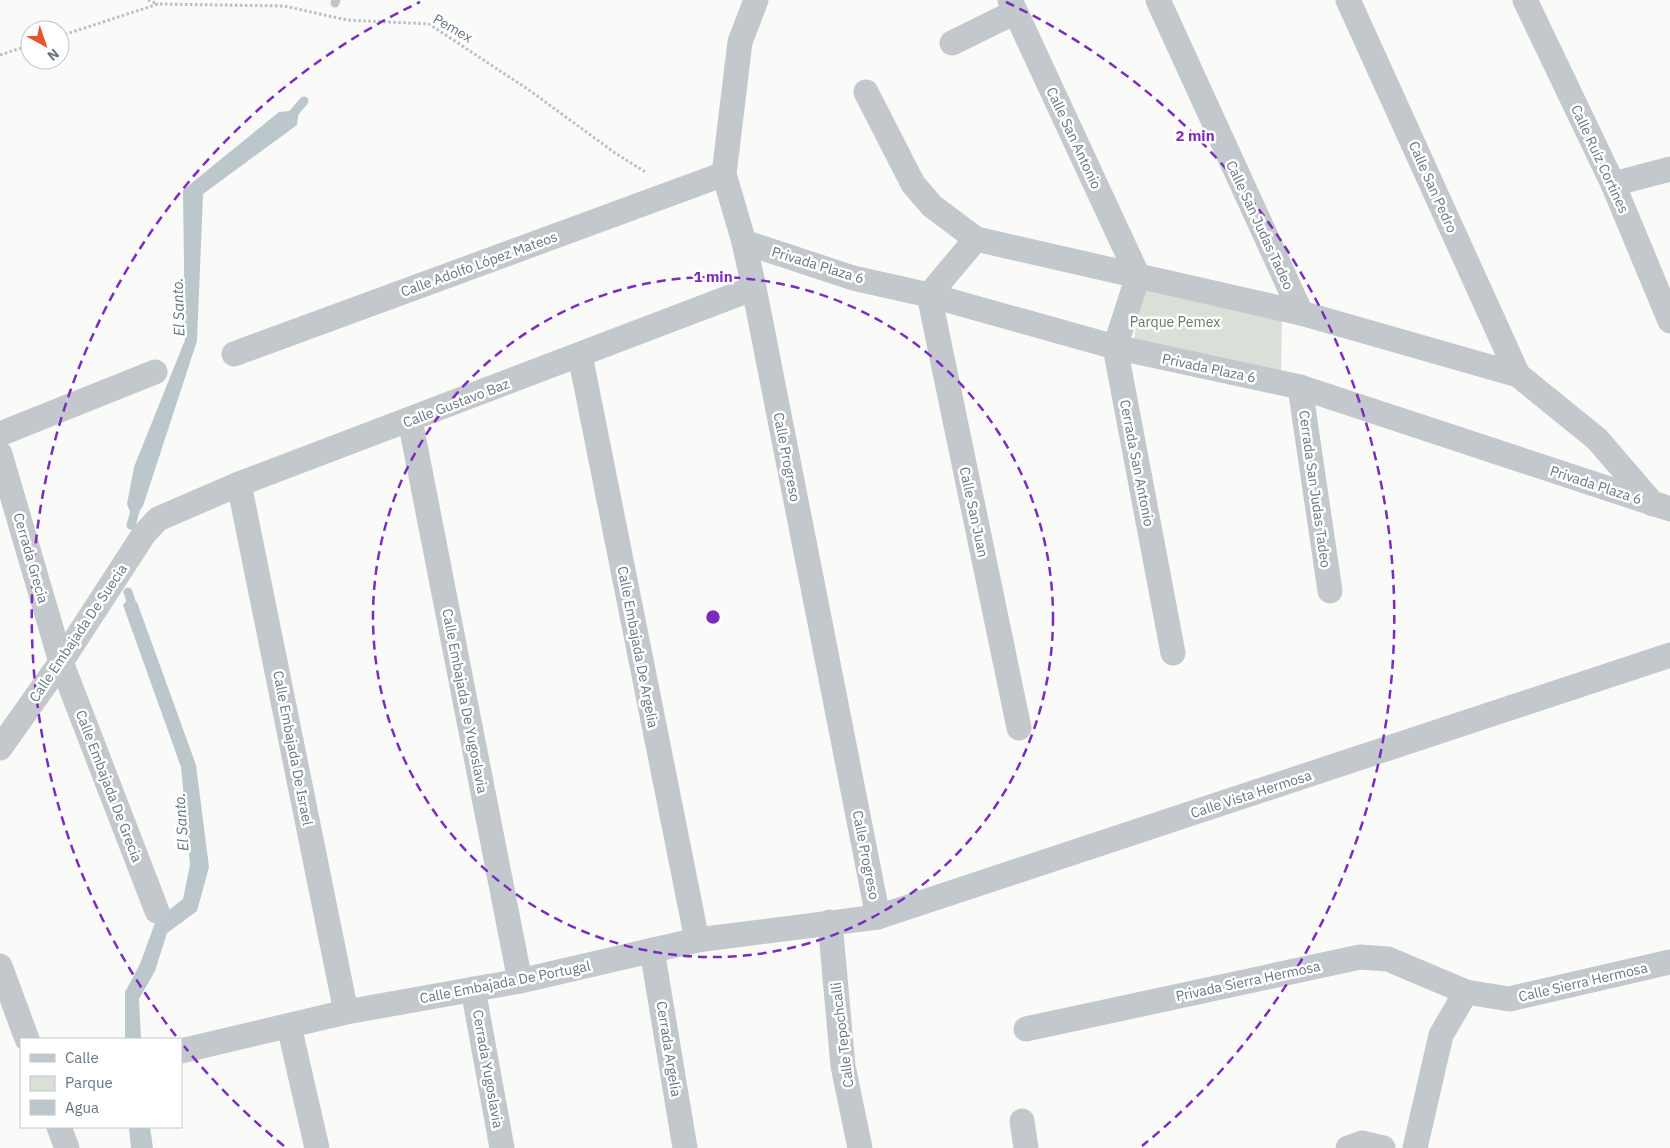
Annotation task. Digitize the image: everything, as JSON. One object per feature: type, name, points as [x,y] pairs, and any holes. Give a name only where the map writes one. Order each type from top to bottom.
[{"type":"street","name":"Calle Progreso","points":[[756,0],[740,42],[724,174],[744,242],[754,288],[878,917]]},
{"type":"street","name":"Calle San Judas Tadeo","points":[[1158,0],[1301,314]]},
{"type":"street","name":"Calle San Pedro","points":[[1348,0],[1518,374]]},
{"type":"street","name":"Calle Ruíz Cortines","points":[[1525,0],[1613,184],[1670,321]]},
{"type":"street","points":[[952,43],[1012,6]]},
{"type":"street","name":"Calle San Antonio","points":[[1012,6],[1138,276]]},
{"type":"street","points":[[866,92],[913,184],[932,206],[976,239],[1301,314],[1518,374],[1597,439],[1662,507]]},
{"type":"street","points":[[1613,184],[1670,169]]},
{"type":"street","name":"Calle Adolfo López Mateos","points":[[234,354],[724,174]]},
{"type":"street","points":[[929,295],[976,239]]},
{"type":"street","name":"Privada Plaza 6","points":[[744,242],[853,278],[929,295],[1115,347],[1300,387],[1662,507]]},
{"type":"street","name":"Cerrada San Antonio","points":[[1138,276],[1115,347],[1172,653]]},
{"type":"street","name":"Calle Gustavo Baz","points":[[158,519],[239,484],[754,288]]},
{"type":"street","name":"Calle San Juan","points":[[929,295],[1019,728]]},
{"type":"street","name":"Calle Embajada De Argelia","points":[[580,355],[697,940]]},
{"type":"street","points":[[0,434],[155,372]]},
{"type":"street","name":"Cerrada San Judas Tadeo","points":[[1300,387],[1330,591]]},
{"type":"street","name":"Calle Embajada De Yugoslavia","points":[[410,420],[520,981]]},
{"type":"street","name":"Cerrada Grecia","points":[[0,454],[61,662]]},
{"type":"street","name":"Calle Embajada De Israel","points":[[239,484],[346,1012]]},
{"type":"street","name":"Calle Embajada De Suecia","points":[[0,748],[61,662],[144,534],[158,519]]},
{"type":"street","name":"Calle Vista Hermosa","points":[[830,922],[878,917],[1670,655]]},
{"type":"street","name":"Calle Embajada De Grecia","points":[[61,662],[157,911]]},
{"type":"street","name":"Calle Embajada De Portugal","points":[[182,1051],[346,1012],[520,981],[697,940],[830,922]]},
{"type":"street","name":"Calle Tepochcalli","points":[[830,922],[843,1066],[860,1148]]},
{"type":"street","name":"Cerrada Argelia","points":[[652,950],[685,1148]]},
{"type":"street","name":"Privada Sierra Hermosa","points":[[1026,1029],[1360,957],[1388,959],[1466,992]]},
{"type":"street","name":"Calle Sierra Hermosa","points":[[1466,992],[1509,999],[1670,962]]},
{"type":"street","points":[[0,966],[27,1038]]},
{"type":"street","name":"Cerrada Yugoslavia","points":[[473,989],[502,1148]]},
{"type":"street","points":[[1415,1148],[1441,1035],[1466,992]]},
{"type":"street","points":[[288,1026],[317,1148]]},
{"type":"street","points":[[1022,1121],[1026,1148]]},
{"type":"street","points":[[59,1128],[67,1148]]},
{"type":"street","points":[[1348,1148],[1362,1143],[1383,1148]]},
{"type":"path","points":[[148,0],[158,4]]},
{"type":"path","name":"Pemex","points":[[70,33],[158,4],[284,6],[347,20],[429,24],[529,90],[615,153],[677,192]]},
{"type":"path","points":[[0,55],[20,48]]},
{"type":"green space","name":"Parque Pemex","points":[[1141,286],[1282,318],[1281,372],[1134,341]]},
{"type":"water","points":[[299,110],[297,125],[203,194],[197,341],[143,506],[133,519],[127,504],[134,467],[185,340],[183,190],[279,112]]},
{"type":"water","points":[[129,598],[137,602],[196,765],[209,867],[197,911],[167,933],[155,971],[139,999],[141,1038],[125,1038],[125,992],[140,964],[156,920],[183,899],[190,865],[181,767],[123,605]]},
{"type":"water","points":[[129,1128],[150,1128],[153,1148],[131,1148]]},
{"type":"waterway","name":"El Santo.","points":[[291,116],[304,101]]},
{"type":"waterway","name":"El Santo.","points":[[131,525],[136,508]]},
{"type":"waterway","name":"El Santo.","points":[[128,592],[133,608]]}]
